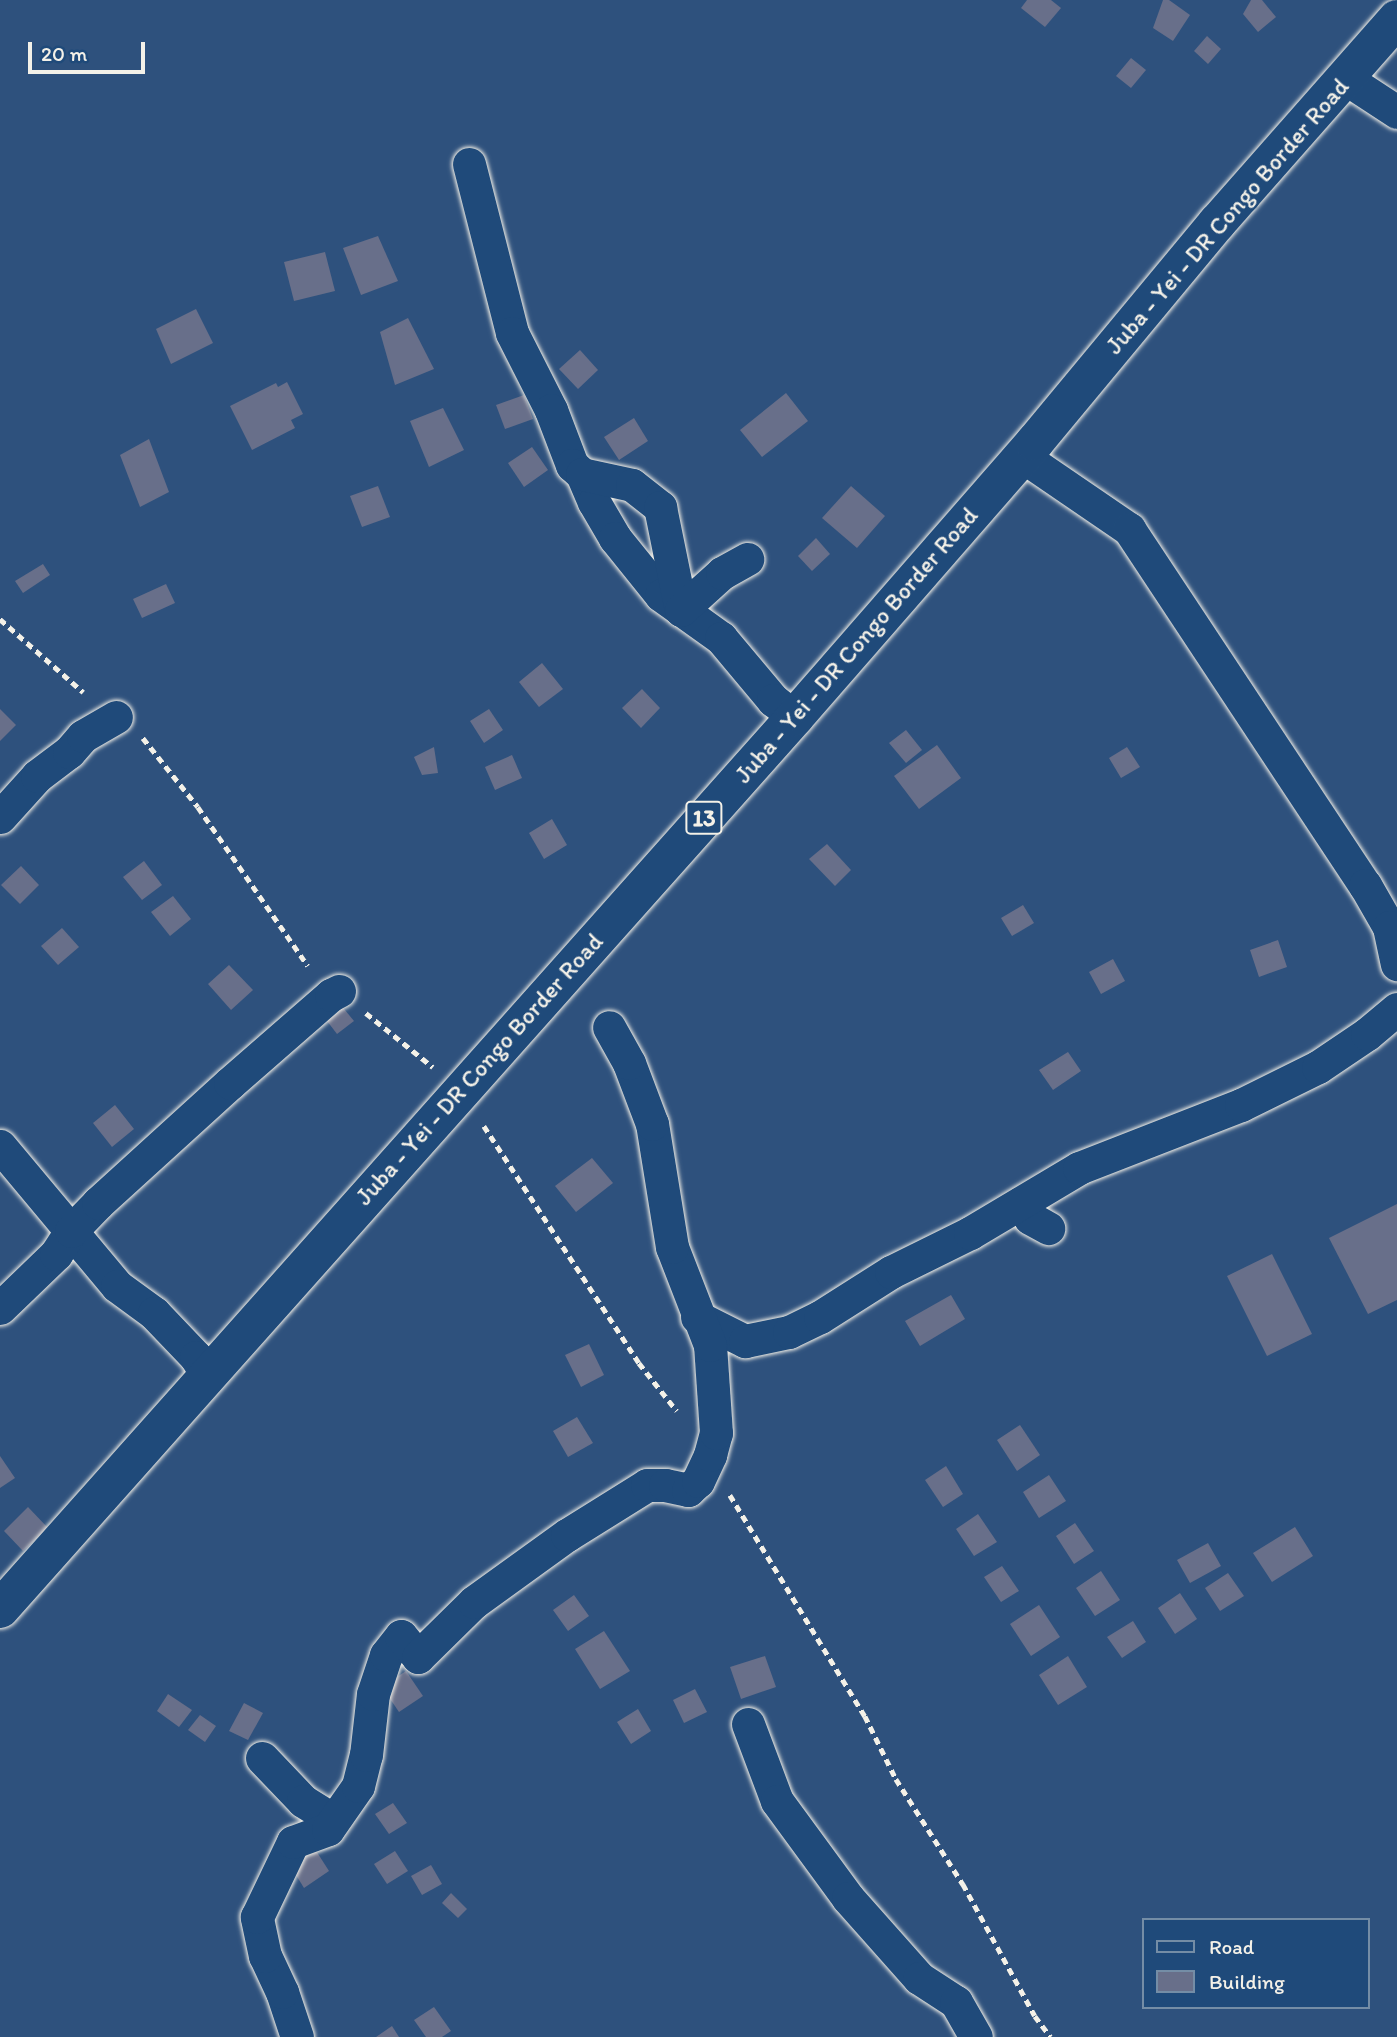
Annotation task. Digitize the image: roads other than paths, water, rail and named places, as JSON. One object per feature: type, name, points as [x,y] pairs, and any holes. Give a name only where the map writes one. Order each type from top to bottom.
[{"type":"main road","name":"Juba - Yei - DR Congo Border Road","points":[[0,1609],[460,1089],[795,717],[1022,456],[1217,223],[1397,19]]},
{"type":"street","points":[[1345,78],[1397,112]]},
{"type":"street","points":[[469,164],[512,333],[551,410],[572,465],[582,474],[594,502],[615,538],[646,580],[681,610],[721,638],[774,701],[795,717]]},
{"type":"street","points":[[1022,456],[1129,529],[1365,884],[1389,927],[1397,964]]},
{"type":"street","points":[[582,474],[632,485],[660,507],[681,610]]},
{"type":"street","points":[[681,610],[722,573],[747,559]]},
{"type":"street","points":[[0,817],[37,776],[69,752],[83,736],[116,717]]},
{"type":"street","points":[[0,1308],[56,1255],[71,1231],[230,1083],[331,995],[339,991]]},
{"type":"street","points":[[697,1317],[746,1341],[789,1332],[820,1317],[891,1272],[970,1233],[1079,1168],[1241,1105],[1318,1067],[1367,1034],[1397,1009]]},
{"type":"street","points":[[297,2037],[282,1992],[265,1956],[257,1917],[293,1842],[328,1829],[358,1786],[366,1755],[373,1694],[386,1655],[401,1636],[418,1657],[474,1602],[566,1535],[646,1485],[665,1485],[688,1490],[698,1481],[710,1455],[716,1433],[710,1345],[672,1247],[652,1124],[629,1063],[609,1027]]},
{"type":"street","points":[[0,1146],[117,1286],[154,1313],[196,1357],[207,1375]]},
{"type":"street","points":[[1021,1203],[1030,1217],[1048,1228]]},
{"type":"street","points":[[710,1370],[738,1361],[762,1346],[766,1337]]},
{"type":"street","points":[[748,1724],[777,1801],[848,1898],[919,1978],[956,2002],[976,2037]]},
{"type":"street","points":[[262,1758],[303,1801],[334,1820]]}]
